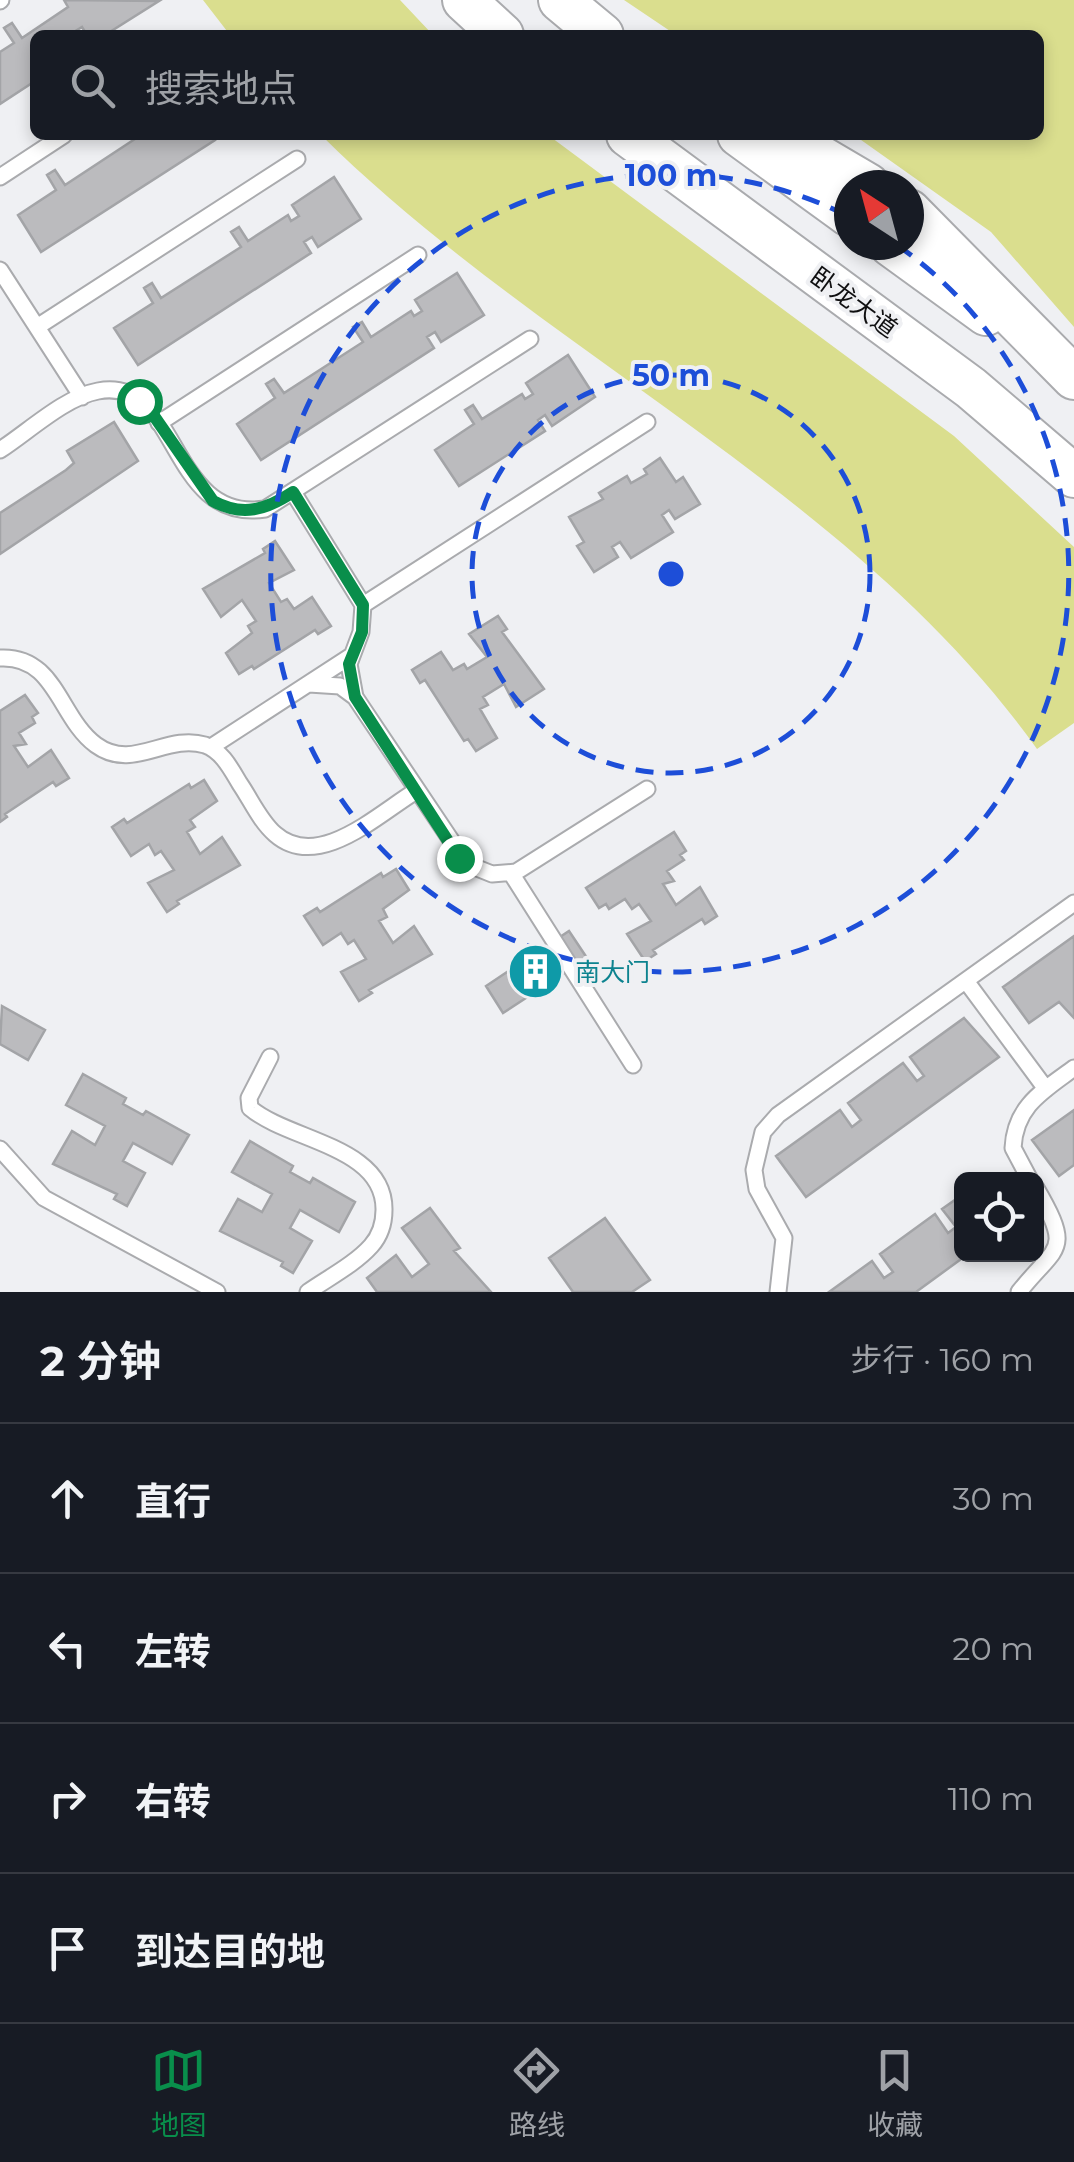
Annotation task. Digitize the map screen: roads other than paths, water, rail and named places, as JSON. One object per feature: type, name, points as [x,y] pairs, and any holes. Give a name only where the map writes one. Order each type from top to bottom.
[{"type":"main road","points":[[464,0],[497,30]]},
{"type":"main road","points":[[560,0],[596,30]]},
{"type":"main road","name":"卧龙大道","points":[[635,140],[971,388],[1074,476]]},
{"type":"main road","points":[[745,140],[834,204]]},
{"type":"main road","points":[[779,140],[842,170]]},
{"type":"main road","points":[[924,227],[1074,379]]},
{"type":"main road","points":[[911,260],[1074,379]]},
{"type":"lane","points":[[0,177],[56,140]]},
{"type":"lane","points":[[37,328],[297,158]]},
{"type":"lane","points":[[159,423],[418,255]]},
{"type":"lane","points":[[0,270],[82,397]]},
{"type":"lane","points":[[0,450],[82,397],[100,390],[126,394],[148,408],[200,487],[224,507],[265,509],[530,338]]},
{"type":"lane","points":[[363,605],[647,422]]},
{"type":"lane","points":[[293,492],[363,605],[362,632],[349,675],[355,697],[467,864],[492,874],[511,873],[647,789]]},
{"type":"lane","points":[[211,747],[352,656]]},
{"type":"lane","points":[[0,658],[37,668],[83,733],[106,752],[138,756],[181,742],[211,747],[230,768],[266,825],[290,844],[302,847],[339,839],[416,791]]},
{"type":"lane","points":[[306,685],[332,683],[355,697]]},
{"type":"lane","points":[[511,873],[633,1065]]},
{"type":"lane","points":[[778,1292],[784,1238],[756,1189],[754,1170],[764,1132],[778,1116],[1074,903]]},
{"type":"lane","points":[[966,981],[1046,1089]]},
{"type":"lane","points":[[270,1057],[249,1098],[250,1108],[304,1138],[362,1163],[383,1195],[380,1233],[370,1247],[329,1286],[308,1292]]},
{"type":"lane","points":[[1026,1172],[1013,1148],[1014,1130],[1028,1103],[1074,1068]]},
{"type":"lane","points":[[0,1149],[44,1198],[192,1287],[217,1292]]},
{"type":"lane","points":[[1019,1292],[1048,1266],[1062,1241],[1061,1226],[1044,1200]]},
{"type":"place","name":"南大门","points":[[536,972]]}]
